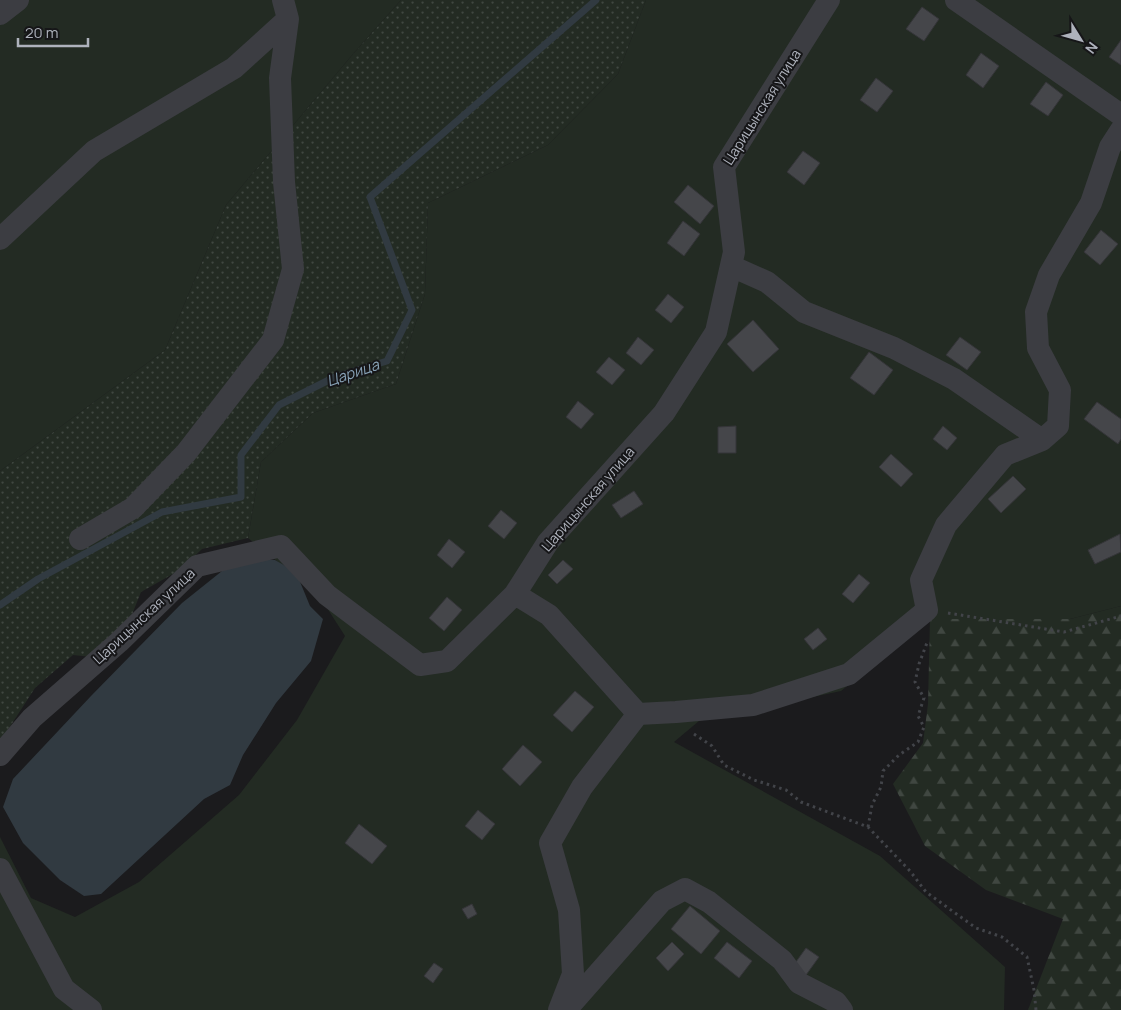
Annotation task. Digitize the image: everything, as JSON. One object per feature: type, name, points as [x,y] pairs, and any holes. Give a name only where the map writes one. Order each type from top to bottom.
[{"type":"street","points":[[0,14],[18,0]]},
{"type":"street","name":"Царицынская улица","points":[[0,755],[32,718],[119,642],[197,566],[281,546],[328,595],[420,665],[447,661],[515,594],[548,542],[664,413],[716,332],[734,252],[724,167],[829,0]]},
{"type":"street","points":[[956,0],[1121,115]]},
{"type":"street","points":[[0,239],[94,151],[234,68],[285,10]]},
{"type":"street","points":[[80,538],[133,508],[186,453],[273,340],[293,269],[284,182],[280,78],[285,10]]},
{"type":"street","points":[[559,1010],[573,974],[569,910],[550,843],[582,787],[638,714],[753,705],[849,674],[927,610],[921,580],[946,525],[1005,456],[1042,440],[1058,426],[1060,390],[1038,348],[1036,312],[1050,275],[1091,203],[1110,147],[1121,130]]},
{"type":"street","points":[[731,266],[767,282],[804,312],[894,348],[954,379],[1042,440]]},
{"type":"street","points":[[515,594],[548,615],[638,714]]},
{"type":"street","points":[[0,870],[64,989],[91,1010]]},
{"type":"street","points":[[566,1010],[662,901],[684,890],[709,902],[782,960],[799,983],[836,1002],[842,1010]]},
{"type":"path","points":[[868,827],[872,805],[881,787],[883,771],[899,755],[918,742],[924,727],[918,716],[924,698],[916,682],[919,664],[928,643],[927,610],[1064,632],[1121,616]]},
{"type":"path","points":[[676,712],[693,733],[712,746],[724,765],[754,780],[786,790],[801,802],[868,827],[910,871],[926,892],[976,928],[1002,937],[1027,957],[1036,1010]]},
{"type":"green space","points":[[0,0],[401,0],[226,205],[165,350],[0,471]]},
{"type":"green space","points":[[401,0],[646,0],[618,74],[548,145],[428,203],[425,294],[396,384],[313,413],[261,462],[248,538],[202,549],[180,570],[141,592],[131,617],[92,657],[73,655],[35,688],[0,742],[0,471],[165,350],[226,205]]},
{"type":"green space","points":[[646,0],[1121,0],[1121,606],[1070,619],[930,619],[841,691],[699,721],[674,742],[880,856],[1005,967],[1004,1010],[0,1010],[0,837],[31,898],[75,917],[139,882],[239,795],[297,720],[345,636],[318,594],[248,538],[261,462],[313,413],[396,384],[425,294],[428,203],[548,145],[618,74]]},
{"type":"green space","points":[[1121,606],[1121,1010],[1028,1010],[1063,919],[986,890],[925,846],[893,784],[923,743],[928,704],[930,619],[1070,619]]},
{"type":"shaded area","points":[[251,558],[275,560],[296,572],[310,606],[323,619],[311,661],[276,703],[243,755],[230,785],[204,799],[101,894],[84,896],[60,880],[23,843],[3,807],[13,779],[182,603],[227,567]]},
{"type":"building","points":[[922,7],[939,19],[924,41],[906,29]]},
{"type":"building","points":[[1121,40],[1121,65],[1109,57]]},
{"type":"building","points":[[981,53],[999,66],[983,88],[966,75]]},
{"type":"building","points":[[876,78],[893,91],[877,112],[860,100]]},
{"type":"building","points":[[1046,82],[1063,95],[1048,116],[1030,104]]},
{"type":"building","points":[[803,151],[820,163],[804,185],[787,172]]},
{"type":"building","points":[[688,185],[714,206],[700,224],[674,202]]},
{"type":"building","points":[[683,221],[700,234],[684,256],[667,243]]},
{"type":"building","points":[[1101,230],[1118,244],[1100,265],[1084,252]]},
{"type":"building","points":[[668,294],[684,307],[671,323],[655,310]]},
{"type":"building","points":[[753,320],[779,349],[753,372],[727,344]]},
{"type":"building","points":[[638,337],[654,350],[641,365],[626,353]]},
{"type":"building","points":[[960,337],[981,352],[967,370],[946,355]]},
{"type":"building","points":[[869,352],[893,370],[874,395],[850,378]]},
{"type":"building","points":[[609,357],[625,370],[612,385],[596,372]]},
{"type":"building","points":[[578,401],[594,414],[581,429],[566,417]]},
{"type":"building","points":[[1097,402],[1121,419],[1121,439],[1118,444],[1084,419]]},
{"type":"building","points":[[736,426],[736,453],[718,453],[718,427]]},
{"type":"building","points":[[943,426],[957,438],[947,450],[933,439]]},
{"type":"building","points":[[891,454],[913,474],[901,487],[879,467]]},
{"type":"building","points":[[1013,476],[1026,489],[1001,513],[988,499]]},
{"type":"building","points":[[634,491],[643,504],[621,518],[612,505]]},
{"type":"building","points":[[501,510],[517,523],[504,539],[488,526]]},
{"type":"building","points":[[1120,534],[1121,552],[1095,564],[1088,550]]},
{"type":"building","points":[[449,539],[465,552],[452,568],[437,555]]},
{"type":"building","points":[[563,560],[573,569],[557,584],[548,575]]},
{"type":"building","points":[[859,574],[870,583],[853,603],[842,594]]},
{"type":"building","points":[[447,597],[462,610],[444,631],[429,618]]},
{"type":"building","points":[[818,628],[827,639],[813,650],[804,639]]},
{"type":"building","points":[[575,691],[594,707],[572,732],[553,715]]},
{"type":"building","points":[[523,745],[542,762],[520,786],[502,769]]},
{"type":"building","points":[[478,810],[495,824],[482,840],[465,826]]},
{"type":"building","points":[[359,824],[387,846],[372,864],[345,843]]},
{"type":"building","points":[[472,904],[477,914],[468,919],[462,909]]},
{"type":"building","points":[[690,906],[720,931],[701,954],[671,929]]},
{"type":"building","points":[[672,942],[684,954],[668,971],[656,958]]},
{"type":"building","points":[[727,942],[752,961],[739,978],[714,958]]},
{"type":"building","points":[[806,948],[819,957],[806,975],[793,966]]},
{"type":"building","points":[[434,963],[443,969],[433,983],[424,976]]},
{"type":"waterway","name":"Царица","points":[[0,605],[38,579],[162,512],[241,497],[241,455],[279,405],[335,377],[387,361],[412,310],[370,197],[596,0]]}]
